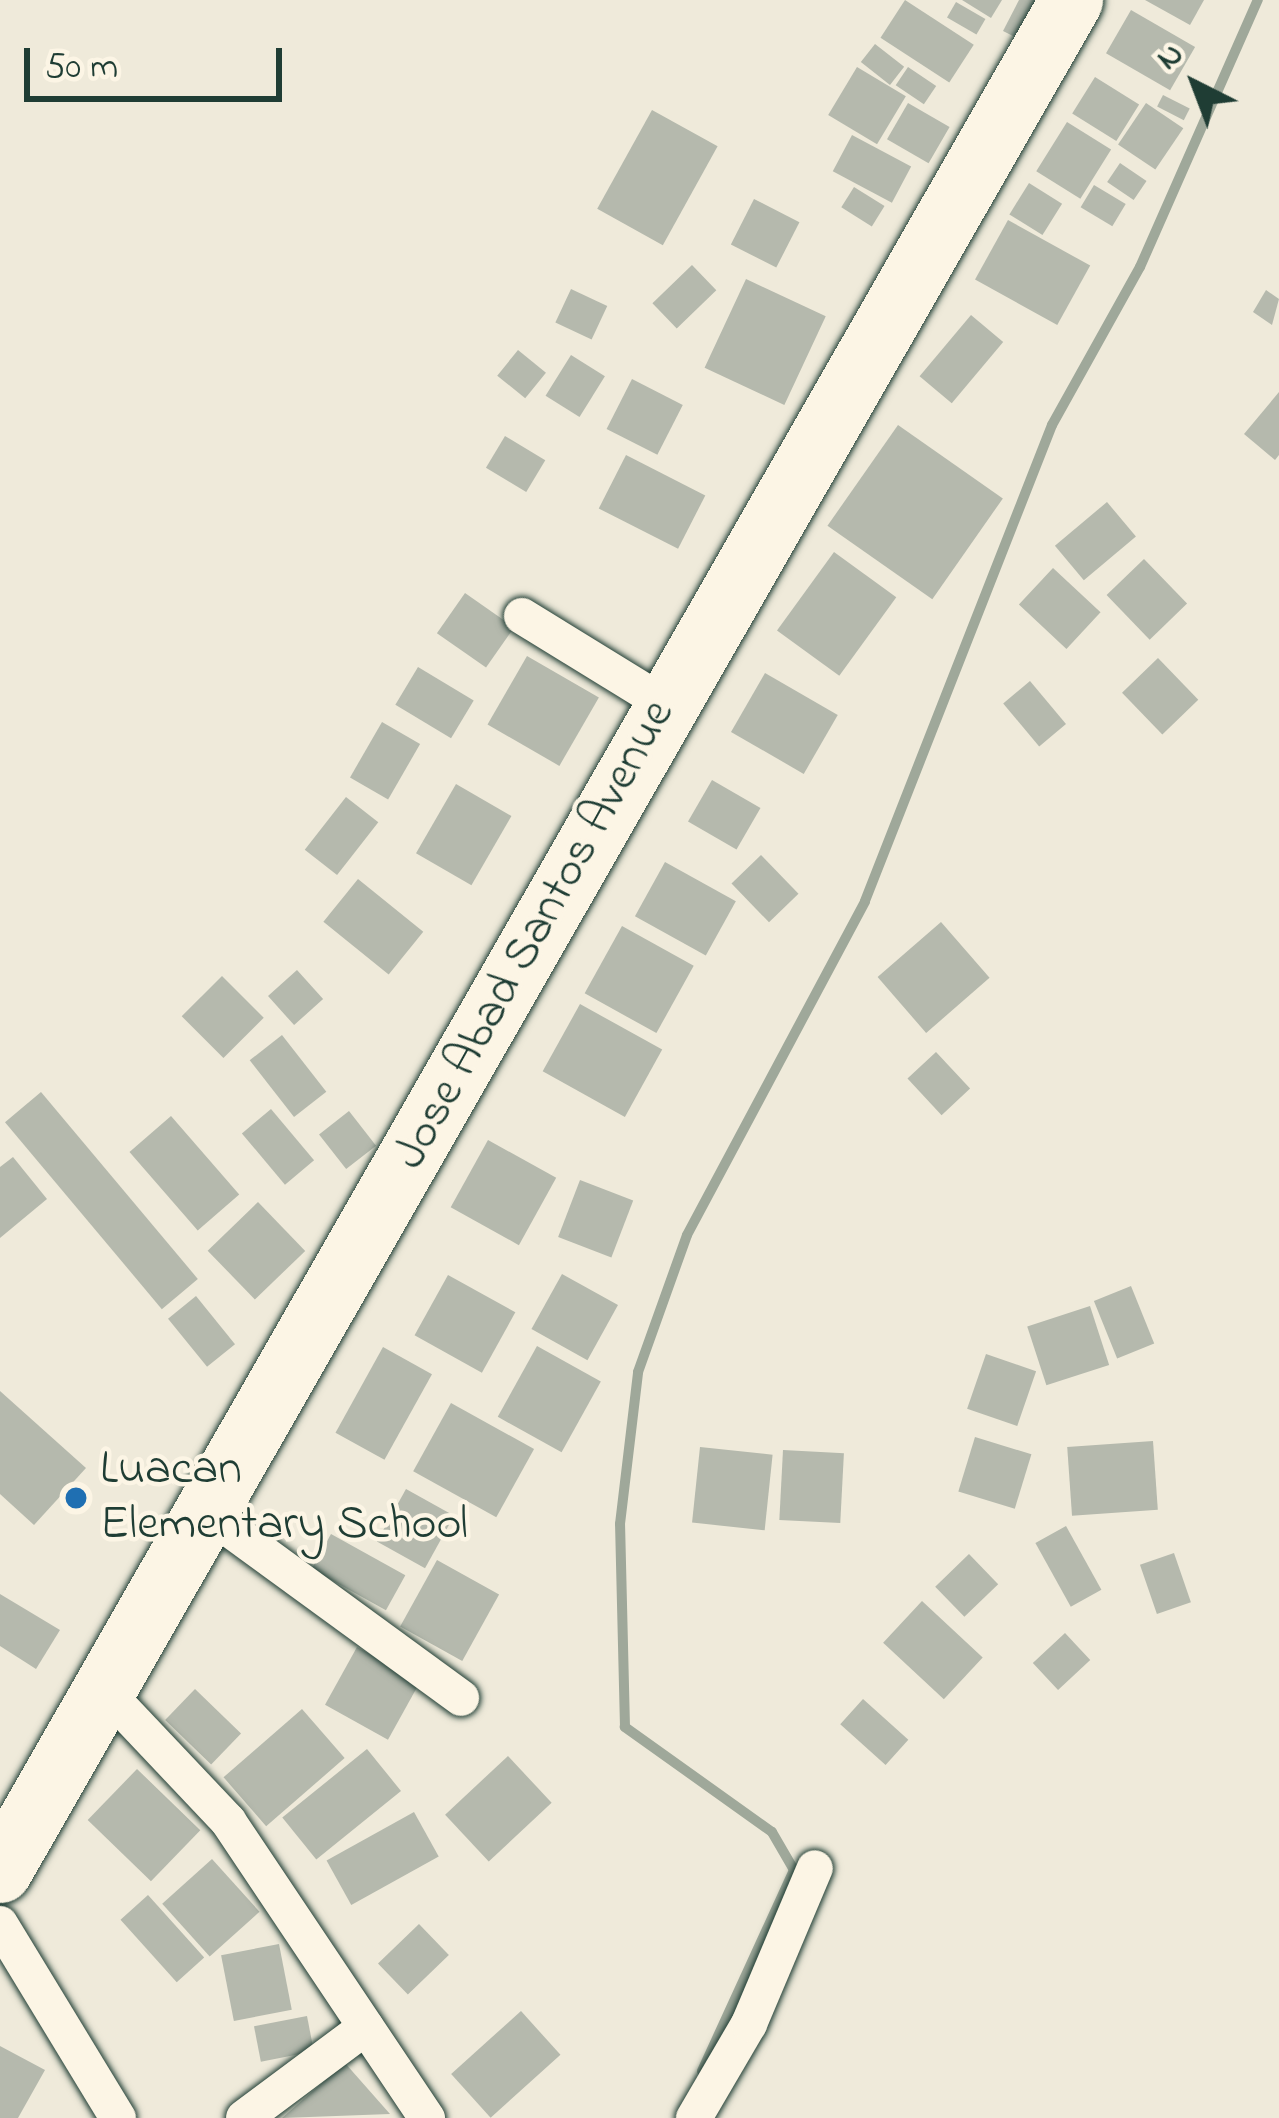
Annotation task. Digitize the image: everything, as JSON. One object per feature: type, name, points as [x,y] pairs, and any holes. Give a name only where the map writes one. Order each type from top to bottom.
[{"type":"highway","name":"Jose Abad Santos Avenue","points":[[0,1871],[209,1514],[665,704],[1070,0]]},
{"type":"street","points":[[522,616],[665,704]]},
{"type":"street","points":[[209,1514],[461,1698]]},
{"type":"street","points":[[106,1691],[228,1821],[427,2118]]},
{"type":"street","points":[[694,2118],[749,2024],[815,1868]]},
{"type":"street","points":[[0,1924],[118,2118]]},
{"type":"street","points":[[244,2118],[366,2027]]},
{"type":"building","points":[[905,0],[974,45],[949,82],[880,38]]},
{"type":"building","points":[[962,0],[1002,0],[991,18]]},
{"type":"building","points":[[1019,0],[1042,0],[1021,40],[1003,31]]},
{"type":"building","points":[[1145,0],[1204,0],[1190,25]]},
{"type":"building","points":[[956,2],[985,19],[976,35],[947,18]]},
{"type":"building","points":[[1131,10],[1195,47],[1170,90],[1106,53]]},
{"type":"building","points":[[875,44],[904,67],[890,85],[861,62]]},
{"type":"building","points":[[857,67],[906,96],[877,144],[828,115]]},
{"type":"building","points":[[908,67],[936,86],[924,104],[896,85]]},
{"type":"building","points":[[1095,77],[1139,105],[1116,141],[1072,113]]},
{"type":"building","points":[[1163,95],[1190,109],[1184,120],[1157,107]]},
{"type":"building","points":[[908,103],[950,127],[929,163],[887,139]]},
{"type":"building","points":[[1146,103],[1183,128],[1155,170],[1118,144]]},
{"type":"building","points":[[652,110],[718,146],[663,245],[597,209]]},
{"type":"building","points":[[1067,122],[1111,150],[1080,199],[1036,171]]},
{"type":"building","points":[[852,135],[911,166],[892,203],[833,171]]},
{"type":"building","points":[[1120,163],[1147,181],[1134,200],[1107,182]]},
{"type":"building","points":[[1029,183],[1062,204],[1042,235],[1009,214]]},
{"type":"building","points":[[1094,185],[1126,204],[1112,226],[1081,207]]},
{"type":"building","points":[[854,187],[885,206],[872,226],[841,207]]},
{"type":"building","points":[[754,199],[799,222],[776,268],[731,244]]},
{"type":"building","points":[[1008,220],[1090,266],[1057,325],[975,279]]},
{"type":"building","points":[[692,265],[716,290],[677,328],[652,303]]},
{"type":"building","points":[[746,279],[826,316],[784,405],[705,368]]},
{"type":"building","points":[[571,289],[607,306],[592,339],[555,323]]},
{"type":"building","points":[[1266,290],[1279,299],[1272,325],[1253,312]]},
{"type":"building","points":[[971,315],[1003,342],[952,403],[920,376]]},
{"type":"building","points":[[518,350],[546,373],[525,398],[497,376]]},
{"type":"building","points":[[571,355],[605,376],[579,417],[546,396]]},
{"type":"building","points":[[632,379],[683,405],[657,455],[607,429]]},
{"type":"building","points":[[1279,392],[1279,455],[1275,460],[1244,434]]},
{"type":"building","points":[[898,425],[1003,498],[932,599],[827,526]]},
{"type":"building","points":[[505,436],[545,460],[526,492],[486,468]]},
{"type":"building","points":[[626,455],[705,495],[678,549],[599,508]]},
{"type":"building","points":[[1107,502],[1136,536],[1084,580],[1055,546]]},
{"type":"building","points":[[834,552],[896,597],[839,676],[777,630]]},
{"type":"building","points":[[1144,559],[1187,604],[1150,640],[1107,595]]},
{"type":"building","points":[[1053,568],[1101,612],[1066,649],[1019,605]]},
{"type":"building","points":[[465,593],[514,627],[486,668],[437,633]]},
{"type":"building","points":[[527,656],[599,698],[559,766],[488,724]]},
{"type":"building","points":[[1158,658],[1198,700],[1162,734],[1122,693]]},
{"type":"building","points":[[418,667],[474,700],[451,738],[395,705]]},
{"type":"building","points":[[765,673],[838,715],[804,774],[731,732]]},
{"type":"building","points":[[1030,681],[1066,724],[1039,746],[1003,703]]},
{"type":"building","points":[[382,722],[420,744],[388,799],[350,777]]},
{"type":"building","points":[[712,780],[760,808],[736,850],[688,822]]},
{"type":"building","points":[[456,784],[511,816],[471,885],[416,853]]},
{"type":"building","points":[[346,797],[378,822],[337,875],[305,850]]},
{"type":"building","points":[[761,855],[799,894],[769,922],[732,883]]},
{"type":"building","points":[[665,862],[736,901],[706,955],[635,916]]},
{"type":"building","points":[[358,879],[423,932],[389,975],[323,922]]},
{"type":"building","points":[[941,922],[990,978],[926,1033],[878,977]]},
{"type":"building","points":[[622,926],[694,966],[656,1033],[585,993]]},
{"type":"building","points":[[297,970],[323,999],[294,1025],[268,996]]},
{"type":"building","points":[[222,976],[264,1018],[223,1058],[182,1016]]},
{"type":"building","points":[[580,1004],[662,1050],[625,1117],[543,1071]]},
{"type":"building","points":[[282,1035],[326,1092],[294,1117],[250,1060]]},
{"type":"building","points":[[936,1052],[970,1089],[942,1115],[907,1079]]},
{"type":"building","points":[[41,1092],[198,1279],[162,1309],[5,1122]]},
{"type":"building","points":[[271,1109],[314,1160],[285,1185],[242,1133]]},
{"type":"building","points":[[349,1111],[376,1146],[346,1169],[319,1134]]},
{"type":"building","points":[[171,1116],[239,1194],[198,1231],[129,1152]]},
{"type":"building","points":[[488,1140],[556,1178],[519,1245],[451,1207]]},
{"type":"building","points":[[13,1157],[47,1199],[0,1238],[0,1167]]},
{"type":"building","points":[[580,1180],[633,1200],[611,1257],[558,1237]]},
{"type":"building","points":[[258,1202],[305,1251],[255,1300],[208,1251]]},
{"type":"building","points":[[562,1274],[618,1305],[587,1360],[531,1329]]},
{"type":"building","points":[[448,1275],[515,1312],[482,1373],[415,1335]]},
{"type":"building","points":[[1131,1286],[1154,1343],[1117,1358],[1094,1301]]},
{"type":"building","points":[[196,1296],[235,1344],[207,1367],[168,1319]]},
{"type":"building","points":[[1090,1306],[1109,1365],[1046,1385],[1027,1326]]},
{"type":"building","points":[[537,1346],[601,1381],[562,1452],[498,1417]]},
{"type":"building","points":[[383,1347],[432,1374],[384,1460],[335,1433]]},
{"type":"building","points":[[986,1354],[1036,1371],[1017,1426],[967,1409]]},
{"type":"building","points":[[0,1391],[86,1468],[34,1525],[0,1494]]},
{"type":"building","points":[[451,1403],[534,1449],[496,1517],[413,1471]]},
{"type":"building","points":[[975,1437],[1031,1454],[1015,1509],[958,1492]]},
{"type":"building","points":[[1153,1441],[1158,1510],[1072,1516],[1067,1447]]},
{"type":"building","points":[[700,1447],[773,1455],[765,1530],[692,1523]]},
{"type":"building","points":[[783,1450],[844,1453],[840,1523],[779,1520]]},
{"type":"building","points":[[406,1489],[454,1516],[425,1568],[377,1541]]},
{"type":"building","points":[[1066,1526],[1101,1590],[1071,1607],[1035,1543]]},
{"type":"building","points":[[331,1534],[405,1575],[386,1610],[312,1569]]},
{"type":"building","points":[[1174,1553],[1191,1602],[1157,1614],[1140,1565]]},
{"type":"building","points":[[969,1554],[998,1584],[964,1617],[935,1587]]},
{"type":"building","points":[[437,1560],[499,1594],[462,1661],[400,1626]]},
{"type":"building","points":[[0,1594],[60,1630],[36,1669],[0,1646]]},
{"type":"building","points":[[922,1601],[983,1658],[944,1699],[883,1643]]},
{"type":"building","points":[[1065,1633],[1090,1660],[1058,1690],[1033,1663]]},
{"type":"building","points":[[357,1647],[420,1682],[388,1740],[325,1705]]},
{"type":"building","points":[[195,1689],[241,1733],[211,1764],[165,1720]]},
{"type":"building","points":[[863,1699],[908,1740],[886,1765],[840,1724]]},
{"type":"building","points":[[302,1709],[345,1758],[266,1826],[224,1777]]},
{"type":"building","points":[[367,1749],[401,1791],[316,1860],[282,1818]]},
{"type":"building","points":[[508,1756],[552,1803],[489,1861],[445,1815]]},
{"type":"building","points":[[137,1769],[200,1830],[151,1881],[88,1820]]},
{"type":"building","points":[[414,1812],[439,1857],[351,1905],[327,1860]]},
{"type":"building","points":[[212,1859],[260,1912],[210,1957],[162,1904]]},
{"type":"building","points":[[148,1895],[204,1957],[177,1982],[121,1920]]},
{"type":"building","points":[[419,1924],[449,1955],[408,1995],[378,1964]]},
{"type":"building","points":[[279,1944],[292,2010],[234,2021],[221,1955]]},
{"type":"building","points":[[521,2011],[560,2055],[491,2118],[451,2074]]},
{"type":"building","points":[[307,2016],[314,2051],[261,2062],[254,2026]]},
{"type":"building","points":[[0,2046],[45,2070],[18,2118],[0,2118]]},
{"type":"building","points":[[345,2063],[390,2114],[282,2118]]},
{"type":"waterway","points":[[702,2071],[794,1870],[772,1832],[625,1727],[620,1524],[638,1372],[687,1235],[865,901],[1052,425],[1140,267],[1258,0]]},
{"type":"place","name":"Luacan Elementary School","points":[[76,1498]]}]
